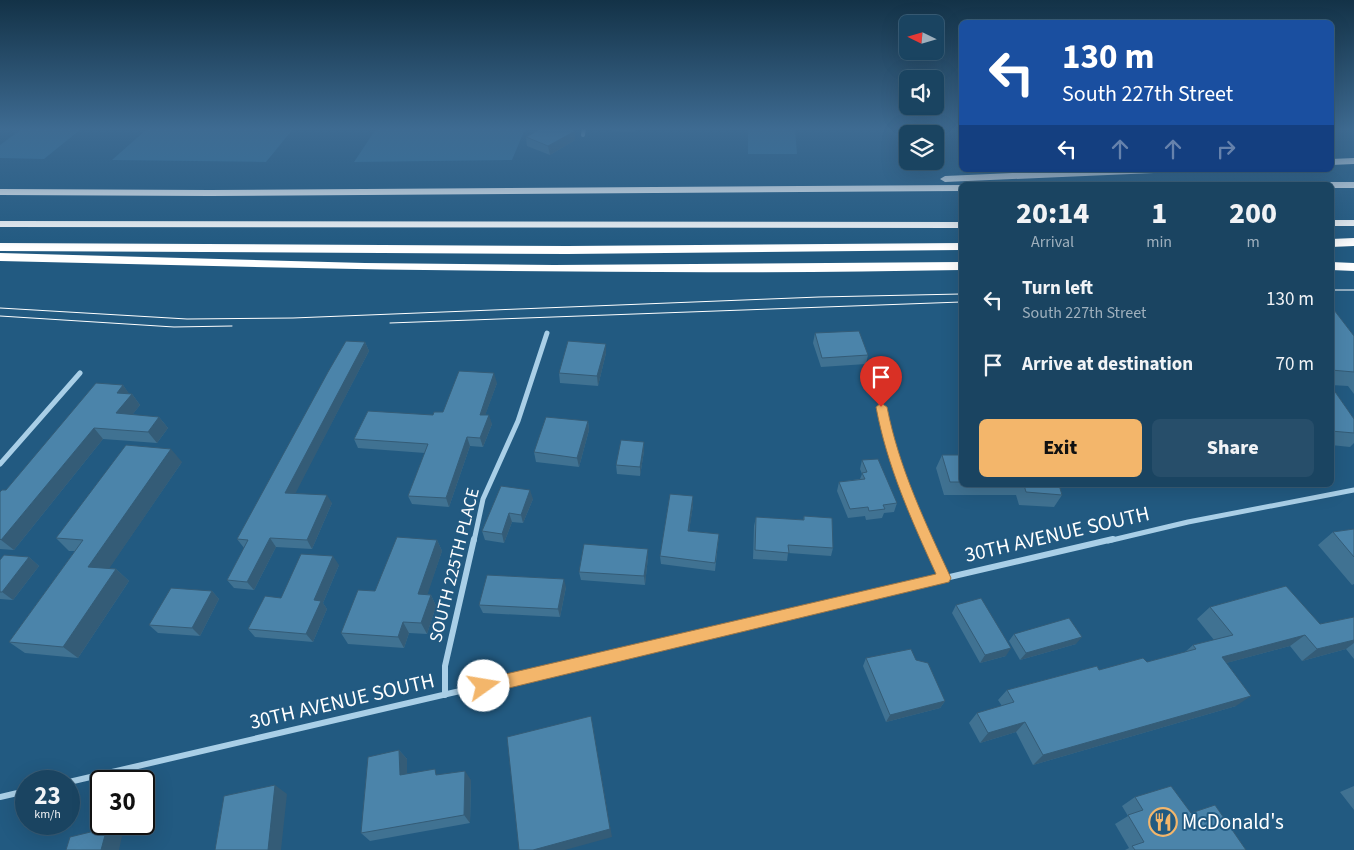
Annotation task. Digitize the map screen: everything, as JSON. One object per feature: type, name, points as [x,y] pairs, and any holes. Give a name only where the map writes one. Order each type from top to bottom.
[{"type":"highway","points":[[701,190],[1109,172]]},
{"type":"highway","points":[[1334,185],[1354,185]]},
{"type":"highway","points":[[0,192],[230,193],[959,188]]},
{"type":"highway","points":[[1334,223],[1354,223]]},
{"type":"highway","points":[[0,224],[959,225]]},
{"type":"highway","points":[[1334,243],[1354,242]]},
{"type":"highway","points":[[0,247],[557,250],[959,247]]},
{"type":"highway","points":[[0,257],[365,267],[959,266]]},
{"type":"highway","points":[[1334,266],[1354,266]]},
{"type":"street","name":"SOUTH 225TH PLACE","points":[[445,696],[445,666],[483,500],[518,421],[547,333]]},
{"type":"street","points":[[0,464],[80,372]]},
{"type":"street","points":[[881,407],[888,441],[908,499],[944,578]]},
{"type":"street","name":"30TH AVENUE SOUTH","points":[[80,779],[1188,522],[1354,490]]},
{"type":"street","points":[[0,797],[15,794]]},
{"type":"building","points":[[1334,310],[1354,336],[1354,372],[1334,370]]},
{"type":"building","points":[[859,331],[868,355],[822,358],[815,333]]},
{"type":"building","points":[[346,341],[365,342],[285,493],[327,495],[307,540],[270,538],[247,582],[227,580],[248,540],[237,539]]},
{"type":"building","points":[[568,341],[606,344],[597,376],[559,373]]},
{"type":"building","points":[[459,371],[494,373],[480,415],[489,415],[480,438],[467,437],[446,498],[408,496],[428,444],[354,439],[368,411],[433,415],[434,412],[443,412]]},
{"type":"building","points":[[96,383],[123,385],[117,393],[132,394],[116,413],[159,417],[148,432],[94,428],[1,540],[0,492],[6,490]]},
{"type":"building","points":[[1334,390],[1354,419],[1354,433],[1334,431]]},
{"type":"building","points":[[546,417],[588,421],[577,458],[534,452]]},
{"type":"building","points":[[621,440],[644,442],[640,467],[616,465]]},
{"type":"building","points":[[126,445],[171,449],[88,567],[116,569],[63,647],[9,642],[83,540],[56,538]]},
{"type":"building","points":[[942,455],[959,455],[959,482],[950,482]]},
{"type":"building","points":[[878,459],[897,503],[883,505],[885,509],[869,511],[868,507],[850,509],[839,482],[865,479],[862,473],[867,472],[862,460]]},
{"type":"building","points":[[501,486],[530,490],[521,515],[509,513],[502,534],[482,531]]},
{"type":"building","points":[[1025,487],[1060,487],[1062,495],[1026,492]]},
{"type":"building","points":[[670,494],[693,496],[688,531],[719,534],[715,563],[660,556]]},
{"type":"building","points":[[804,516],[832,518],[833,548],[788,545],[789,553],[755,550],[756,517],[804,520]]},
{"type":"building","points":[[1354,529],[1354,557],[1333,532]]},
{"type":"building","points":[[397,537],[437,540],[418,594],[431,595],[421,623],[403,622],[398,637],[341,633],[358,590],[375,591]]},
{"type":"building","points":[[584,544],[648,549],[644,576],[579,572]]},
{"type":"building","points":[[301,554],[333,556],[314,600],[321,601],[306,634],[248,629],[265,596],[281,598]]},
{"type":"building","points":[[4,555],[29,557],[2,592],[0,592],[0,560]]},
{"type":"building","points":[[487,575],[564,579],[558,609],[479,605]]},
{"type":"building","points":[[1286,586],[1320,624],[1354,617],[1354,640],[1317,649],[1305,635],[1222,657],[1251,696],[1043,755],[1025,722],[988,733],[977,713],[1014,702],[1007,690],[1097,666],[1099,670],[1143,658],[1147,662],[1196,649],[1193,645],[1233,635],[1210,607]]},
{"type":"building","points":[[171,588],[212,591],[192,628],[149,625]]},
{"type":"building","points":[[981,598],[1011,648],[985,655],[956,605]]},
{"type":"building","points":[[1069,618],[1082,637],[1026,653],[1014,634]]},
{"type":"building","points":[[911,649],[916,660],[928,663],[945,701],[890,715],[866,658]]},
{"type":"building","points":[[591,716],[610,829],[533,850],[519,850],[507,737]]},
{"type":"building","points":[[399,750],[400,775],[435,769],[436,775],[465,771],[464,815],[361,833],[368,757]]},
{"type":"building","points":[[275,785],[268,850],[215,850],[224,796]]},
{"type":"building","name":"McDonald's","points":[[1171,786],[1191,813],[1215,805],[1246,850],[1135,850],[1132,846],[1144,842],[1128,815],[1143,810],[1135,797]]},
{"type":"building","points":[[90,832],[90,835],[105,835],[101,850],[66,850],[70,837]]},
{"type":"tram line","points":[[1334,290],[1354,290]]},
{"type":"tram line","points":[[0,308],[187,319],[293,318],[819,297],[959,294]]},
{"type":"tram line","points":[[390,323],[959,302]]},
{"type":"tram line","points":[[0,316],[174,327],[232,326]]},
{"type":"place","name":"McDonald's","points":[[1163,822]]},
{"type":"route","points":[[484,686],[944,578],[908,499],[888,441],[881,407]]}]
